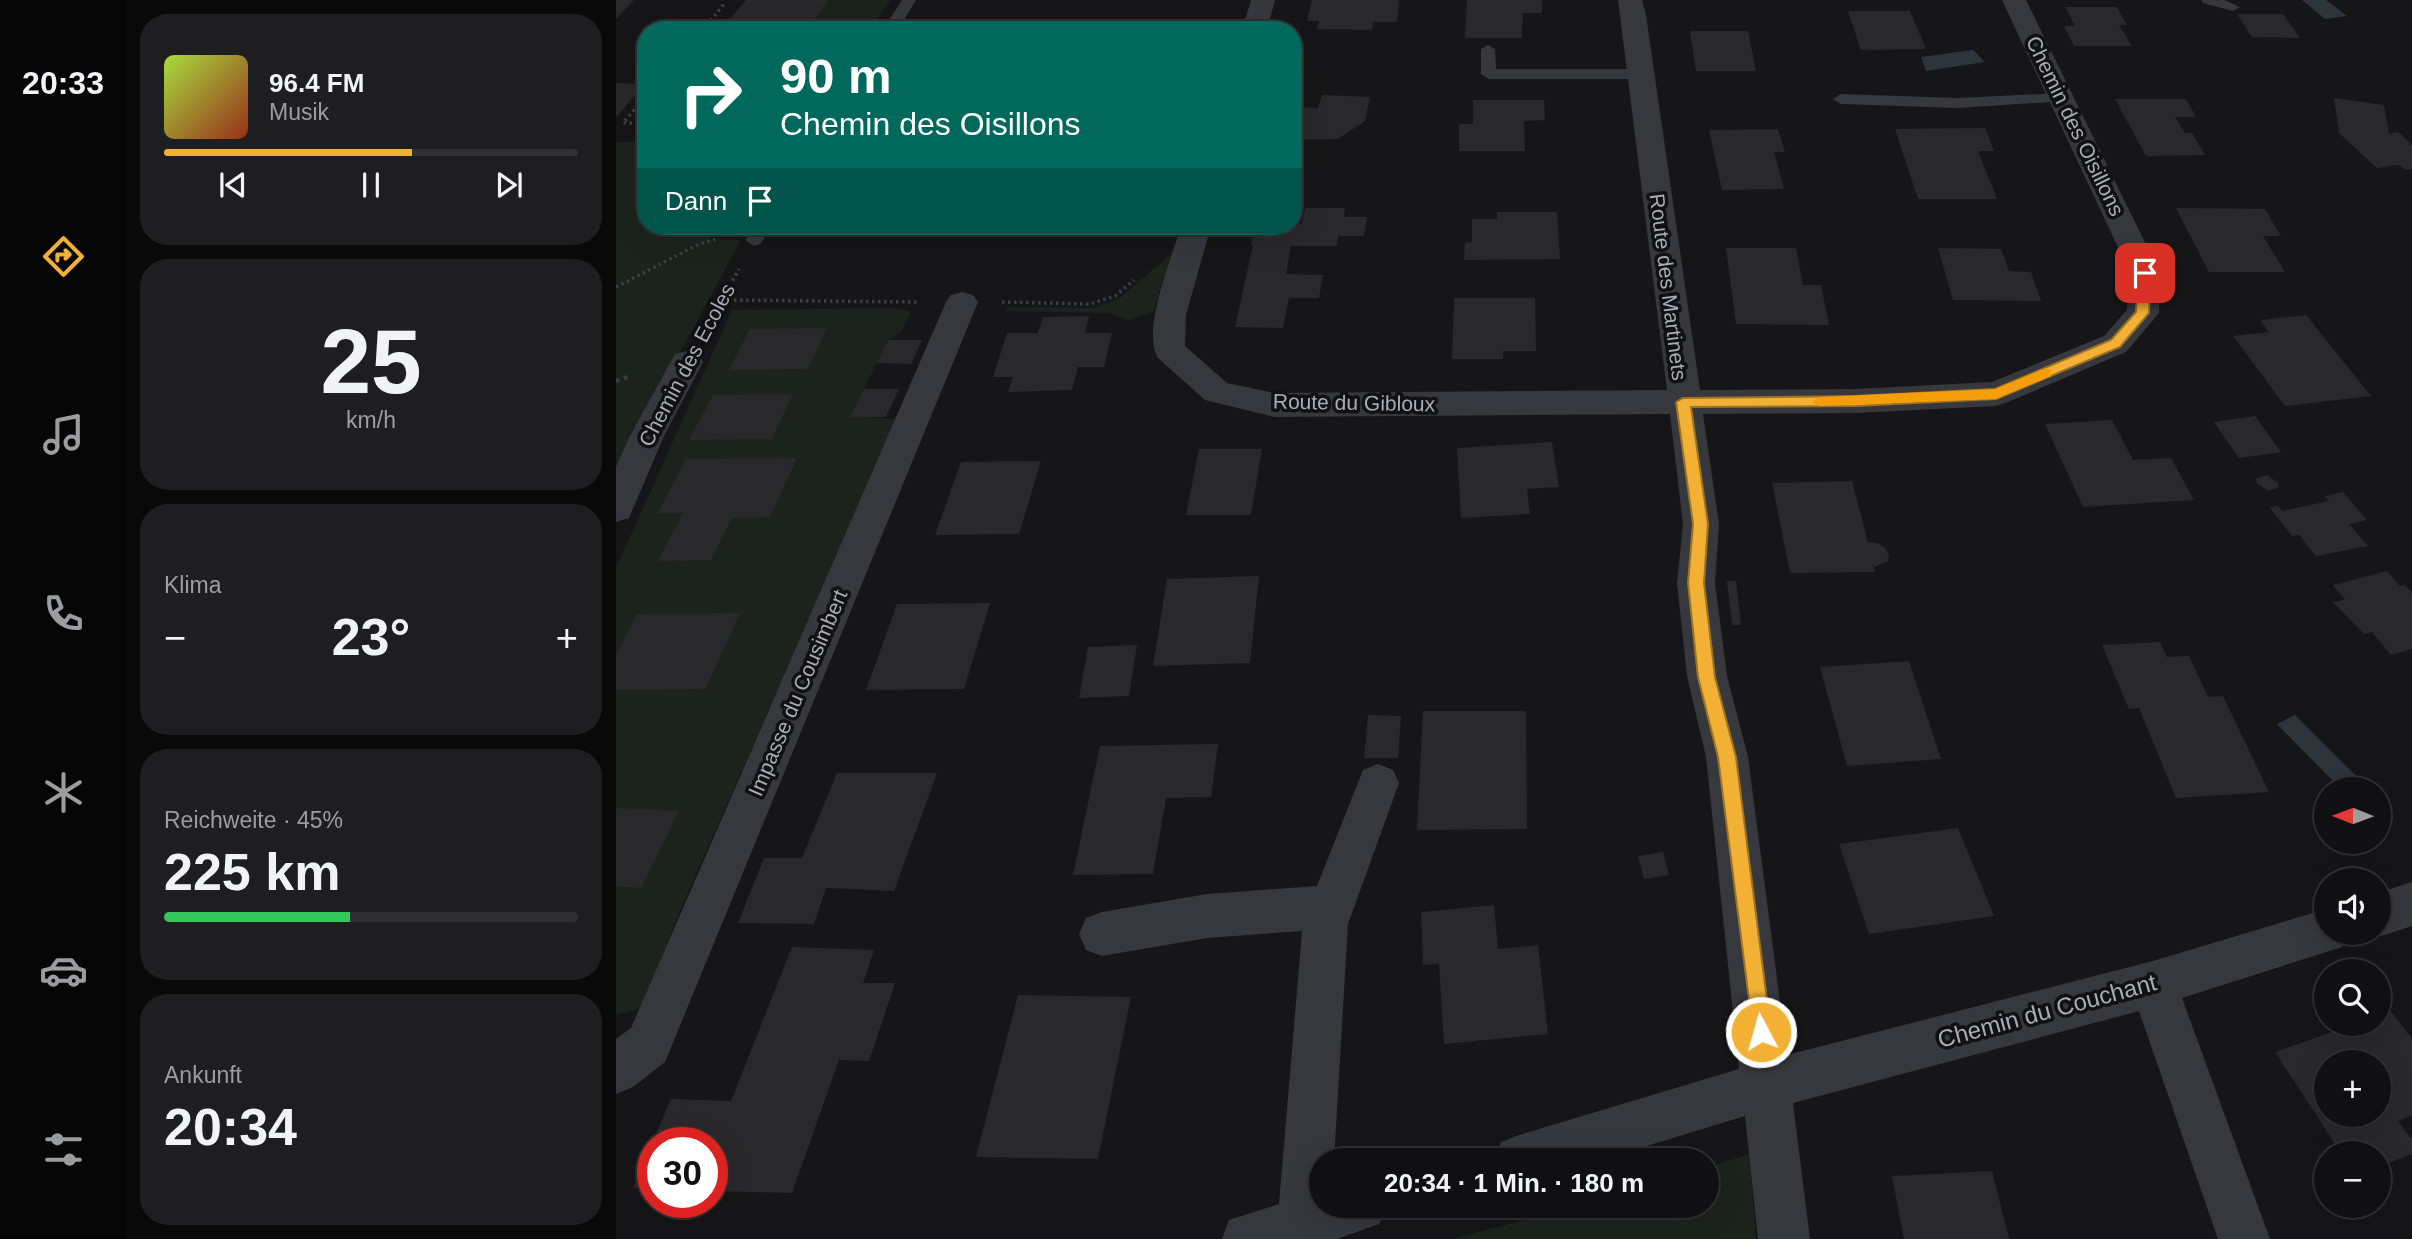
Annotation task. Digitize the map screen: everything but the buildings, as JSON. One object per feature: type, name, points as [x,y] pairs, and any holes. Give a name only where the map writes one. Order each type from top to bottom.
[{"type":"street","points":[[1257,21],[1263,0]]},
{"type":"street","name":"Route des Martinets","points":[[1630,0],[1701,524],[1696,583],[1706,677],[1727,757],[1784,1239]]},
{"type":"street","name":"Chemin des Oisillons","points":[[1683,402],[1856,401],[1996,394],[2115,344],[2143,313],[2145,273],[2014,0]]},
{"type":"street","name":"Route du Gibloux","points":[[1193,235],[1170,315],[1169,349],[1217,392],[1275,405],[1683,402]]},
{"type":"street","name":"Impasse du Cousimbert","points":[[616,1070],[648,1045],[962,302]]},
{"type":"street","name":"Chemin des Ecoles","points":[[616,508],[647,436],[687,362]]},
{"type":"street","points":[[1304,1222],[1325,924],[1378,783]]},
{"type":"street","points":[[2391,911],[2412,904]]},
{"type":"street","points":[[1102,934],[1207,916],[1331,907]]},
{"type":"street","name":"Chemin du Couchant","points":[[1559,1148],[1767,1086],[2153,984],[2314,935]]},
{"type":"street","points":[[2153,984],[2244,1239]]},
{"type":"street","points":[[1248,1239],[1318,1218]]},
{"type":"lane","points":[[896,21],[909,0]]},
{"type":"lane","points":[[2208,0],[2233,7]]},
{"type":"lane","points":[[1488,49],[1489,74],[1641,74]]},
{"type":"lane","points":[[1841,99],[1958,103],[2061,98]]},
{"type":"path","points":[[710,21],[724,4]]},
{"type":"path","points":[[637,107],[623,123],[637,123]]},
{"type":"path","points":[[616,287],[697,245],[725,236],[742,235]]},
{"type":"path","name":"Chemin des Ecoles","points":[[687,362],[758,235]]},
{"type":"path","points":[[722,300],[1090,304],[1115,296],[1136,279]]},
{"type":"shaded area","points":[[829,0],[890,0],[877,21],[813,21]]},
{"type":"shaded area","points":[[2302,0],[2326,0],[2347,16],[2325,19]]},
{"type":"shaded area","points":[[1973,50],[1985,62],[1926,71],[1921,57]]},
{"type":"shaded area","points":[[637,141],[637,235],[711,235],[709,239],[741,240],[677,358],[616,485],[616,142]]},
{"type":"shaded area","points":[[1171,254],[1153,312],[1129,320],[1109,313],[1006,311],[1008,307],[1094,308],[1120,298]]},
{"type":"shaded area","points":[[889,308],[911,311],[902,331],[888,340],[851,416],[897,419],[676,920],[643,1007],[616,1015],[616,568],[732,310]]},
{"type":"shaded area","points":[[2295,715],[2356,776],[2329,777],[2277,724]]},
{"type":"shaded area","points":[[1749,1154],[1756,1239],[1452,1239],[1531,1218],[1719,1218],[1719,1164]]},
{"type":"slow traffic","points":[[1819,402],[1996,394],[2046,373]]},
{"type":"route","points":[[1761,1032],[1727,757],[1706,677],[1696,583],[1701,524],[1683,402],[1856,401],[1996,394],[2115,344],[2143,313],[2145,273]]}]
